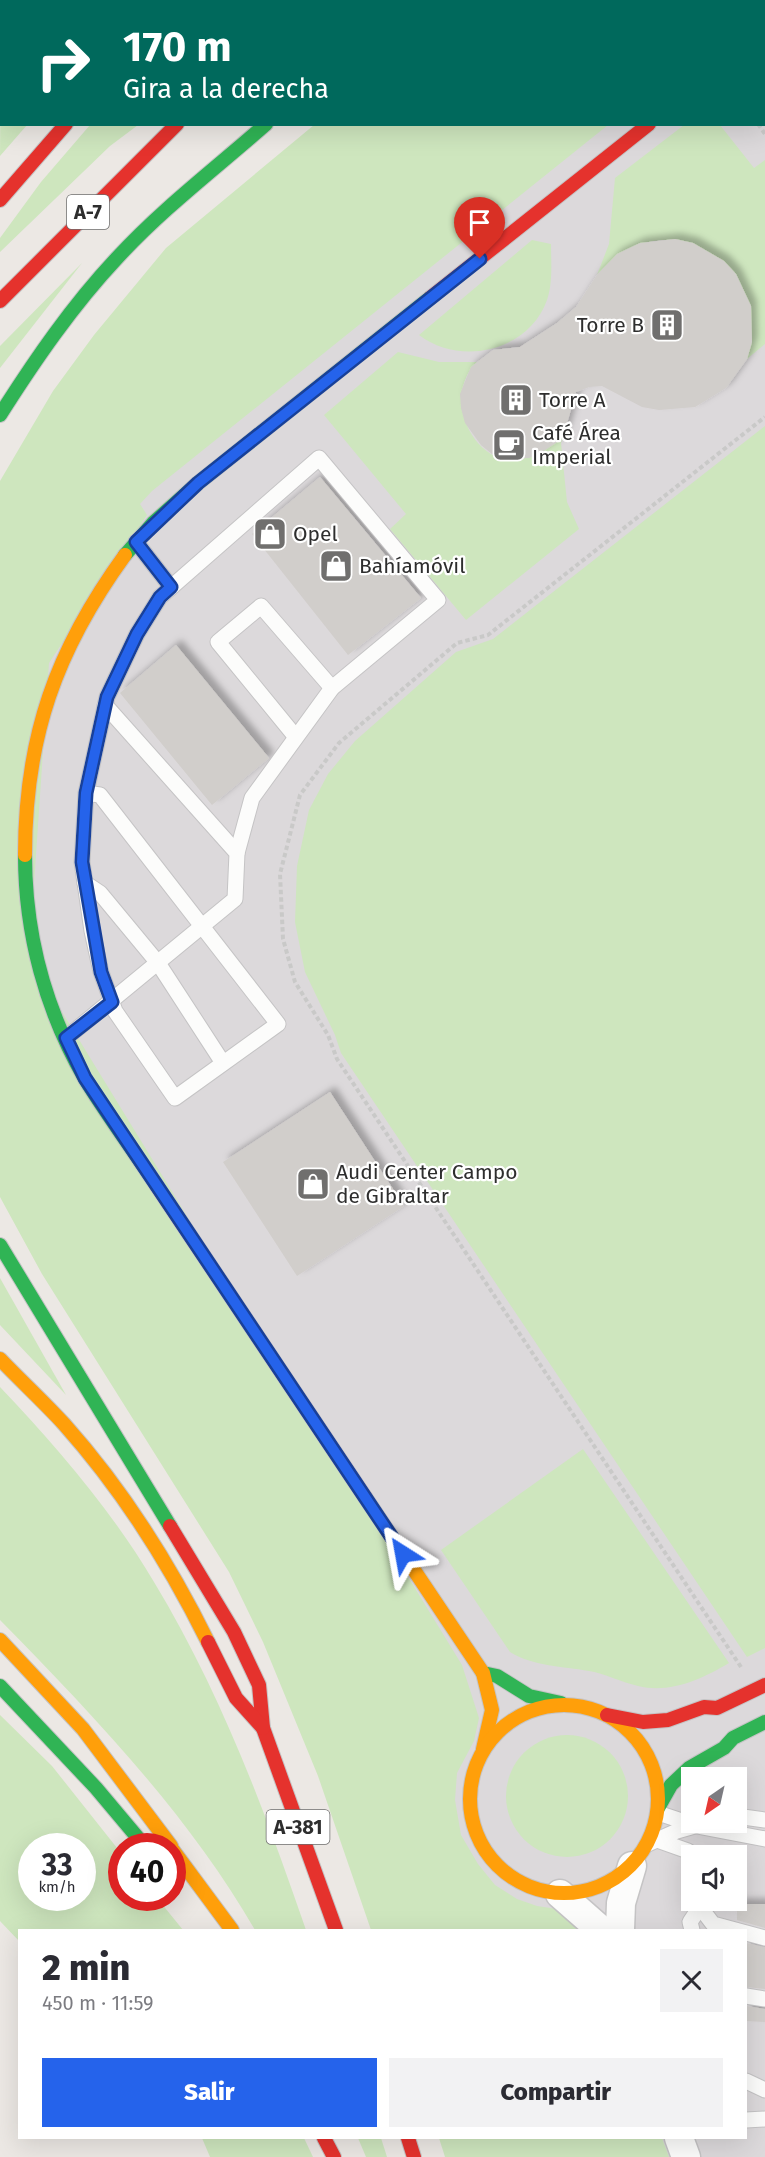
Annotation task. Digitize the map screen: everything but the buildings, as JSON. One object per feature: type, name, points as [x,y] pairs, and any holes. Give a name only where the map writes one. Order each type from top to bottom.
[{"type":"main road","points":[[0,200],[64,126]]},
{"type":"main road","name":"A-7","points":[[0,301],[175,126]]},
{"type":"main road","points":[[0,415],[76,306],[136,238],[264,126]]},
{"type":"main road","points":[[646,126],[198,483],[136,542],[76,626],[39,712],[22,806],[24,900],[45,992],[85,1078],[483,1672],[482,1685],[490,1705],[491,1718],[470,1785],[469,1806],[480,1843],[505,1874],[540,1891],[560,1894],[599,1887],[616,1878],[646,1850],[658,1810],[671,1785],[689,1768],[724,1748],[733,1738],[765,1722]]},
{"type":"main road","points":[[0,1245],[234,1632],[259,1685],[262,1728]]},
{"type":"main road","points":[[0,1359],[65,1425],[125,1503],[181,1587],[236,1698],[262,1728]]},
{"type":"main road","points":[[0,1640],[83,1730],[161,1833]]},
{"type":"main road","points":[[704,1707],[712,1697],[765,1671]]},
{"type":"main road","points":[[483,1672],[496,1676],[529,1696],[643,1722],[668,1720],[704,1707],[717,1708],[765,1685]]},
{"type":"main road","points":[[0,1686],[96,1788],[134,1833]]},
{"type":"main road","points":[[483,1749],[496,1733],[520,1716],[547,1706],[567,1705]]},
{"type":"main road","points":[[605,1714],[622,1725],[648,1756],[655,1774],[658,1810]]},
{"type":"main road","name":"A-381","points":[[262,1728],[336,1929]]},
{"type":"main road","points":[[724,1748],[739,1747],[765,1734]]},
{"type":"main road","points":[[186,1867],[231,1929]]},
{"type":"main road","points":[[325,2139],[334,2157]]},
{"type":"main road","points":[[408,2139],[414,2157]]},
{"type":"street","points":[[620,1929],[621,1903],[646,1850]]},
{"type":"street","points":[[560,1894],[600,1929]]},
{"type":"street","points":[[679,2139],[686,2157]]},
{"type":"lane","points":[[66,1038],[112,1002],[202,926],[235,899],[237,853],[252,798],[332,688],[438,600],[319,458],[160,597],[137,634],[105,705],[86,793],[82,862],[101,972],[112,1002],[115,1011],[176,1098],[278,1024],[202,926],[100,795],[86,793]]},
{"type":"lane","points":[[136,542],[171,587]]},
{"type":"lane","points":[[295,736],[218,642],[261,606],[332,688]]},
{"type":"lane","points":[[105,705],[237,853]]},
{"type":"lane","points":[[85,883],[100,893],[158,963],[224,1063]]},
{"type":"lane","points":[[658,1810],[681,1817]]},
{"type":"lane","points":[[747,1818],[765,1820]]},
{"type":"lane","points":[[646,1850],[683,1833]]},
{"type":"lane","points":[[740,1833],[765,1839]]},
{"type":"lane","points":[[646,1850],[681,1851]]},
{"type":"lane","points":[[689,1928],[697,1911]]},
{"type":"lane","points":[[705,1911],[714,1924],[732,1929]]},
{"type":"lane","points":[[747,1933],[765,1938]]},
{"type":"lane","points":[[747,1995],[765,1999]]},
{"type":"lane","points":[[747,2082],[765,2092]]},
{"type":"lane","points":[[747,2094],[765,2092]]},
{"type":"lane","points":[[747,2120],[765,2119]]},
{"type":"path","points":[[749,1678],[337,1059],[328,1035],[295,982],[283,939],[280,874],[300,795],[339,743],[457,644],[488,634],[765,417]]},
{"type":"shaded area","points":[[354,126],[765,126],[765,2157],[531,2157],[523,2139],[747,2139],[747,1929],[443,1929],[32,1167],[0,706]]},
{"type":"green space","points":[[0,126],[26,126],[0,156]]},
{"type":"green space","points":[[89,126],[137,126],[110,146],[0,252],[0,238],[41,182]]},
{"type":"green space","points":[[313,126],[607,126],[152,491],[140,504],[147,515],[49,663],[29,958],[462,1665],[479,1718],[474,1741],[457,1773],[455,1800],[461,1835],[478,1864],[495,1885],[517,1899],[537,1906],[564,1910],[589,1929],[371,1929],[318,1776],[263,1642],[229,1572],[42,1274],[0,1197],[0,481],[53,391],[94,335],[166,248]]},
{"type":"green space","points":[[683,126],[721,126],[754,168],[765,160],[765,344],[747,359],[749,324],[741,293],[726,268],[705,251],[680,241],[652,241],[624,252],[597,275],[609,244],[615,178]]},
{"type":"green space","points":[[532,240],[551,244],[551,280],[547,300],[538,317],[525,331],[510,342],[492,349],[473,351],[454,350],[436,345],[419,335]]},
{"type":"green space","points":[[82,263],[0,368],[0,346]]},
{"type":"green space","points":[[398,352],[439,362],[477,362],[466,377],[462,395],[463,413],[469,430],[480,445],[494,455],[510,460],[529,457],[564,434],[561,443],[567,502],[579,529],[466,620],[390,529],[406,514],[324,415]]},
{"type":"green space","points":[[765,426],[765,1648],[747,1657],[341,1053],[335,1035],[305,972],[295,922],[297,866],[309,810],[328,774],[355,741],[456,652],[493,639]]},
{"type":"green space","points":[[0,1278],[66,1395],[0,1325]]},
{"type":"green space","points":[[0,1387],[63,1456],[102,1505],[138,1556],[178,1623],[239,1752],[306,1929],[254,1929],[200,1846],[137,1767],[70,1692],[0,1620]]},
{"type":"green space","points":[[583,1449],[729,1663],[685,1684],[650,1688],[595,1672],[529,1661],[510,1652],[441,1550]]},
{"type":"green space","points":[[0,1715],[52,1766],[108,1837],[108,1911],[168,1911],[182,1929],[18,1929],[18,1940],[0,1921]]},
{"type":"green space","points":[[567,1735],[591,1739],[610,1753],[624,1772],[628,1796],[624,1820],[610,1839],[591,1853],[567,1857],[543,1853],[524,1839],[510,1820],[506,1796],[510,1772],[524,1753],[543,1739]]},
{"type":"green space","points":[[202,2139],[304,2139],[313,2157],[210,2157]]},
{"type":"green space","points":[[358,2139],[381,2139],[387,2157],[366,2157]]},
{"type":"green space","points":[[439,2139],[662,2139],[669,2157],[445,2157]]},
{"type":"traffic: fast","points":[[0,415],[55,334],[117,258],[171,206],[264,126]]},
{"type":"traffic: fast","points":[[125,555],[153,523],[198,483],[430,298]]},
{"type":"traffic: fast","points":[[25,855],[26,885],[34,943],[40,971],[59,1026],[85,1079],[157,1186]]},
{"type":"traffic: fast","points":[[0,1245],[170,1526]]},
{"type":"traffic: fast","points":[[483,1673],[497,1676],[529,1696],[561,1703]]},
{"type":"traffic: fast","points":[[0,1686],[96,1788],[134,1833]]},
{"type":"traffic: fast","points":[[658,1808],[671,1785],[689,1768],[724,1748],[733,1738],[765,1722]]},
{"type":"traffic: slow","points":[[25,855],[26,812],[31,772],[38,733],[49,696],[80,625],[125,555]]},
{"type":"traffic: slow","points":[[0,1359],[64,1424],[106,1475],[161,1556],[208,1642]]},
{"type":"traffic: slow","points":[[365,1497],[483,1673],[492,1710],[483,1749]]},
{"type":"traffic: slow","points":[[0,1640],[83,1729],[161,1833]]},
{"type":"traffic: slow","points":[[573,1705],[609,1716],[631,1732],[643,1747],[651,1763],[657,1781],[658,1799],[657,1817],[651,1835],[643,1851],[631,1866],[616,1878],[600,1886],[582,1892],[555,1893],[519,1882],[491,1859],[481,1844],[471,1817],[470,1790],[481,1754],[504,1726],[519,1716],[546,1706],[573,1705]]},
{"type":"traffic: slow","points":[[186,1868],[231,1929]]},
{"type":"traffic: jam","points":[[0,200],[64,126]]},
{"type":"traffic: jam","points":[[0,301],[175,126]]},
{"type":"traffic: jam","points":[[430,298],[646,126]]},
{"type":"traffic: jam","points":[[157,1186],[365,1497]]},
{"type":"traffic: jam","points":[[170,1526],[234,1632],[259,1685],[263,1728],[336,1929]]},
{"type":"traffic: jam","points":[[208,1642],[236,1698],[263,1728]]},
{"type":"traffic: jam","points":[[607,1715],[643,1722],[668,1720],[704,1707],[717,1708],[765,1685]]},
{"type":"traffic: jam","points":[[325,2139],[334,2157]]},
{"type":"traffic: jam","points":[[408,2139],[414,2157]]},
{"type":"place","name":"Torre B","points":[[667,325]]},
{"type":"place","name":"Torre A","points":[[516,400]]},
{"type":"place","name":"Café Área Imperial","points":[[509,445]]},
{"type":"place","name":"Opel","points":[[270,534]]},
{"type":"place","name":"Bahíamóvil","points":[[336,566]]},
{"type":"place","name":"Audi Center Campo de Gibraltar","points":[[313,1184]]},
{"type":"route","points":[[403,1554],[85,1078],[66,1038],[112,1002],[101,972],[92,931],[82,862],[86,793],[107,697],[137,634],[160,597],[171,587],[136,542],[198,483],[480,259]]}]
